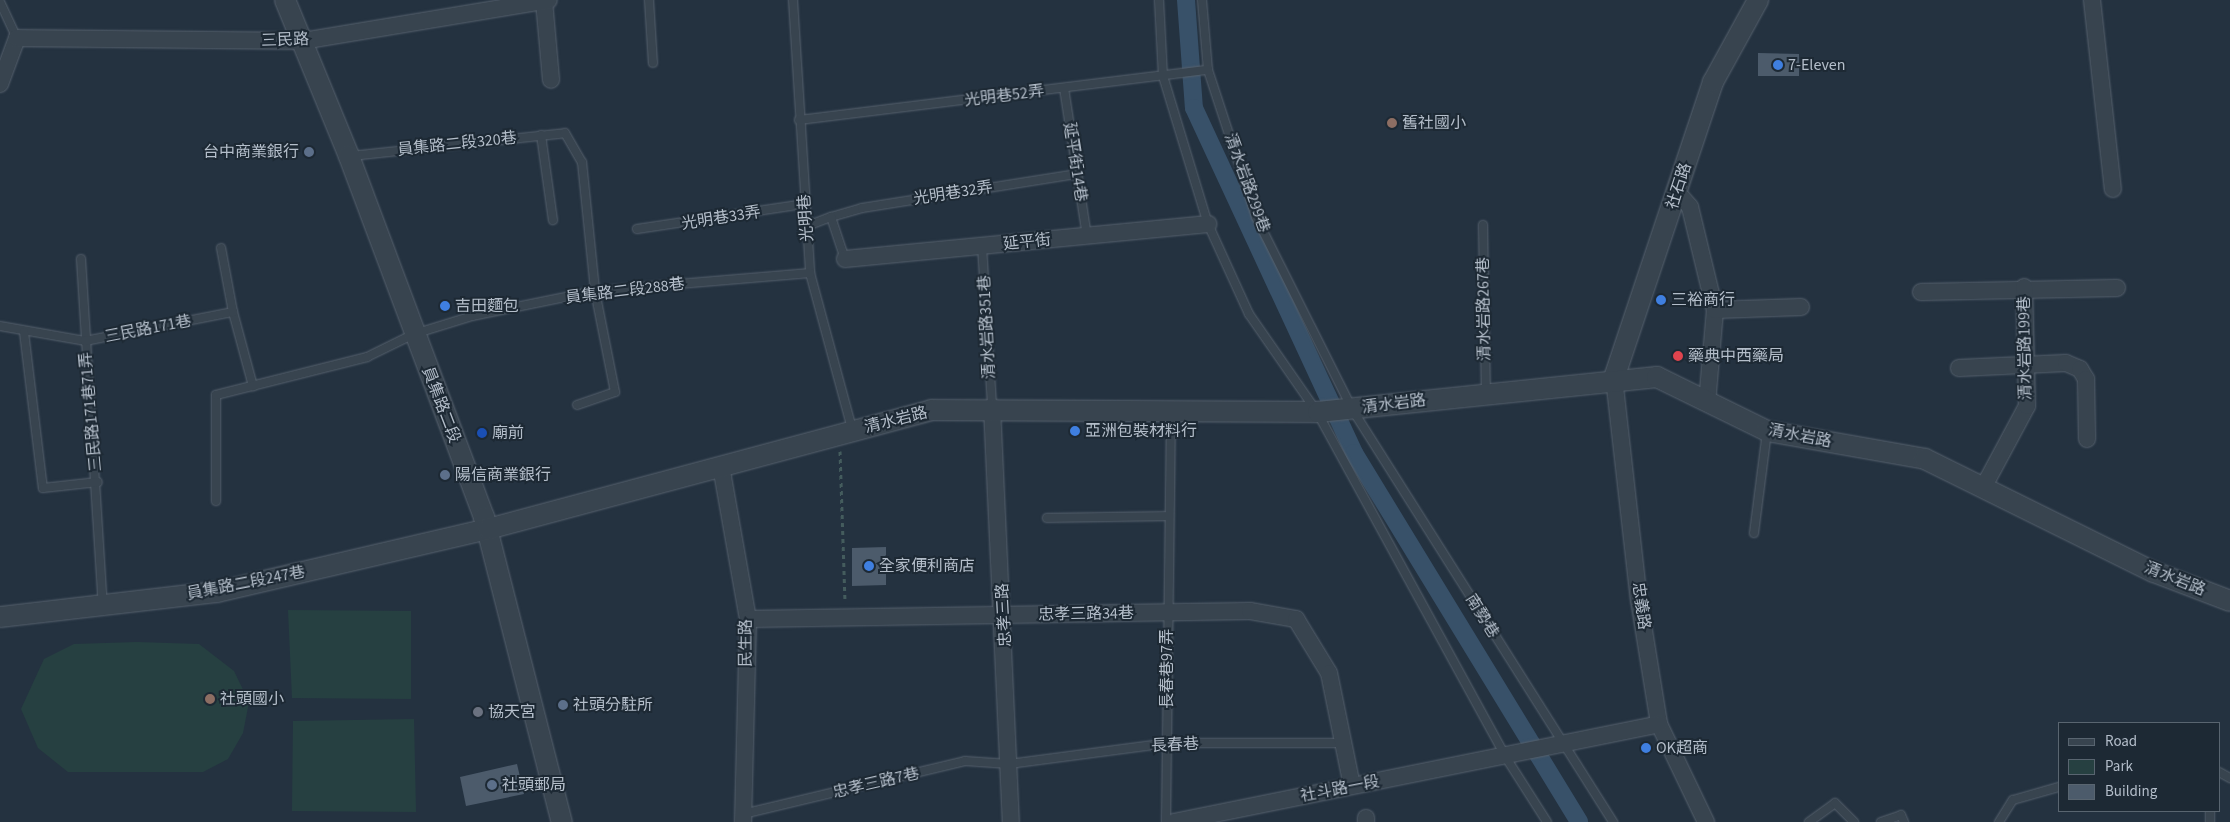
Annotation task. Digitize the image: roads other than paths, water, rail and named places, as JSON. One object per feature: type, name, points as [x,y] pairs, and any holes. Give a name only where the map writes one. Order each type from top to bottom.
[{"type":"street","name":"員集路二段","points":[[285,0],[349,156],[488,529],[562,822]]},
{"type":"street","name":"三民路","points":[[17,38],[302,41],[546,0]]},
{"type":"street","points":[[546,0],[551,80]]},
{"type":"street","points":[[2092,0],[2113,189]]},
{"type":"street","name":"社石路","points":[[1614,378],[1714,82],[1751,2]]},
{"type":"street","points":[[0,84],[17,38]]},
{"type":"street","points":[[1677,192],[1690,206],[1715,310],[1707,403]]},
{"type":"street","name":"延平街","points":[[845,260],[1208,224]]},
{"type":"street","points":[[1921,292],[2024,287],[2117,288]]},
{"type":"street","name":"清水岩路199巷","points":[[1983,488],[2027,406],[2024,287]]},
{"type":"street","points":[[1715,310],[1801,307]]},
{"type":"street","points":[[1959,368],[2066,363],[2080,369],[2086,379],[2087,439]]},
{"type":"street","name":"清水岩路","points":[[488,529],[931,410],[992,408],[1318,412],[1614,378],[1657,377],[1767,431],[1925,459],[2154,572],[2230,601]]},
{"type":"street","name":"忠義路","points":[[1614,378],[1639,600],[1659,724],[1706,822]]},
{"type":"street","name":"忠孝三路","points":[[992,408],[1004,616],[1011,822]]},
{"type":"street","name":"民生路","points":[[722,466],[748,619],[743,818]]},
{"type":"street","name":"員集路二段247巷","points":[[0,617],[217,592],[488,529]]},
{"type":"street","name":"忠孝三路34巷","points":[[1004,616],[1250,611],[1296,619],[1329,673],[1352,786]]},
{"type":"street","points":[[748,619],[1004,616]]},
{"type":"street","points":[[1562,744],[1659,724]]},
{"type":"street","name":"社斗路一段","points":[[1174,822],[1562,744]]},
{"type":"lane","points":[[649,0],[653,63]]},
{"type":"lane","name":"光明巷","points":[[793,0],[810,273],[846,433]]},
{"type":"lane","points":[[1159,0],[1164,76],[1208,224],[1249,314],[1318,412],[1505,755],[1547,822]]},
{"type":"lane","name":"清水岩路299巷","points":[[1202,0],[1208,70],[1256,217],[1351,409]]},
{"type":"lane","points":[[0,2],[17,38]]},
{"type":"lane","name":"光明巷52弄","points":[[799,120],[1208,70]]},
{"type":"lane","name":"延平街14巷","points":[[1064,88],[1087,236]]},
{"type":"lane","name":"員集路二段320巷","points":[[349,156],[565,134],[582,162],[594,291]]},
{"type":"lane","points":[[541,135],[553,220]]},
{"type":"lane","name":"光明巷32弄","points":[[807,226],[862,208],[1077,174]]},
{"type":"lane","name":"光明巷33弄","points":[[637,229],[805,204]]},
{"type":"lane","points":[[831,217],[845,260]]},
{"type":"lane","name":"清水岩路267巷","points":[[1483,224],[1486,394]]},
{"type":"lane","name":"清水岩路351巷","points":[[982,246],[992,408]]},
{"type":"lane","points":[[221,248],[233,312],[253,386]]},
{"type":"lane","name":"三民路171巷71弄","points":[[81,259],[84,341],[98,482],[104,605]]},
{"type":"lane","name":"員集路二段288巷","points":[[216,501],[216,395],[367,357],[414,334],[594,291],[810,273]]},
{"type":"lane","points":[[577,405],[615,392],[594,291]]},
{"type":"lane","name":"三民路171巷","points":[[0,326],[24,332],[84,341],[233,312]]},
{"type":"lane","points":[[24,332],[43,488],[98,482]]},
{"type":"lane","name":"南勢巷","points":[[1351,409],[1613,822]]},
{"type":"lane","name":"長春巷97弄","points":[[1166,822],[1167,613],[1171,410]]},
{"type":"lane","points":[[1754,533],[1767,431]]},
{"type":"lane","points":[[1048,518],[1169,516]]},
{"type":"lane","name":"長春巷","points":[[1009,764],[1166,743],[1343,743]]},
{"type":"lane","name":"忠孝三路7巷","points":[[743,818],[965,762],[1009,764]]},
{"type":"lane","points":[[1999,822],[2013,800],[2058,787]]},
{"type":"lane","points":[[1809,822],[1836,803],[1854,822]]},
{"type":"lane","points":[[1882,822],[1901,815],[1904,822]]},
{"type":"waterway","points":[[1186,0],[1194,108],[1354,453],[1579,822]]},
{"type":"place","name":"7-Eleven","points":[[1778,65]]},
{"type":"place","name":"舊社國小","points":[[1392,123]]},
{"type":"place","name":"台中商業銀行","points":[[309,152]]},
{"type":"place","name":"三裕商行","points":[[1661,300]]},
{"type":"place","name":"吉田麵包","points":[[445,306]]},
{"type":"place","name":"藥典中西藥局","points":[[1678,356]]},
{"type":"place","name":"亞洲包裝材料行","points":[[1075,431]]},
{"type":"place","name":"廟前","points":[[482,433]]},
{"type":"place","name":"陽信商業銀行","points":[[445,475]]},
{"type":"place","name":"全家便利商店","points":[[869,566]]},
{"type":"place","name":"社頭國小","points":[[210,699]]},
{"type":"place","name":"社頭分駐所","points":[[563,705]]},
{"type":"place","name":"協天宮","points":[[478,712]]},
{"type":"place","name":"OK超商","points":[[1646,748]]},
{"type":"place","name":"社頭郵局","points":[[492,785]]}]
